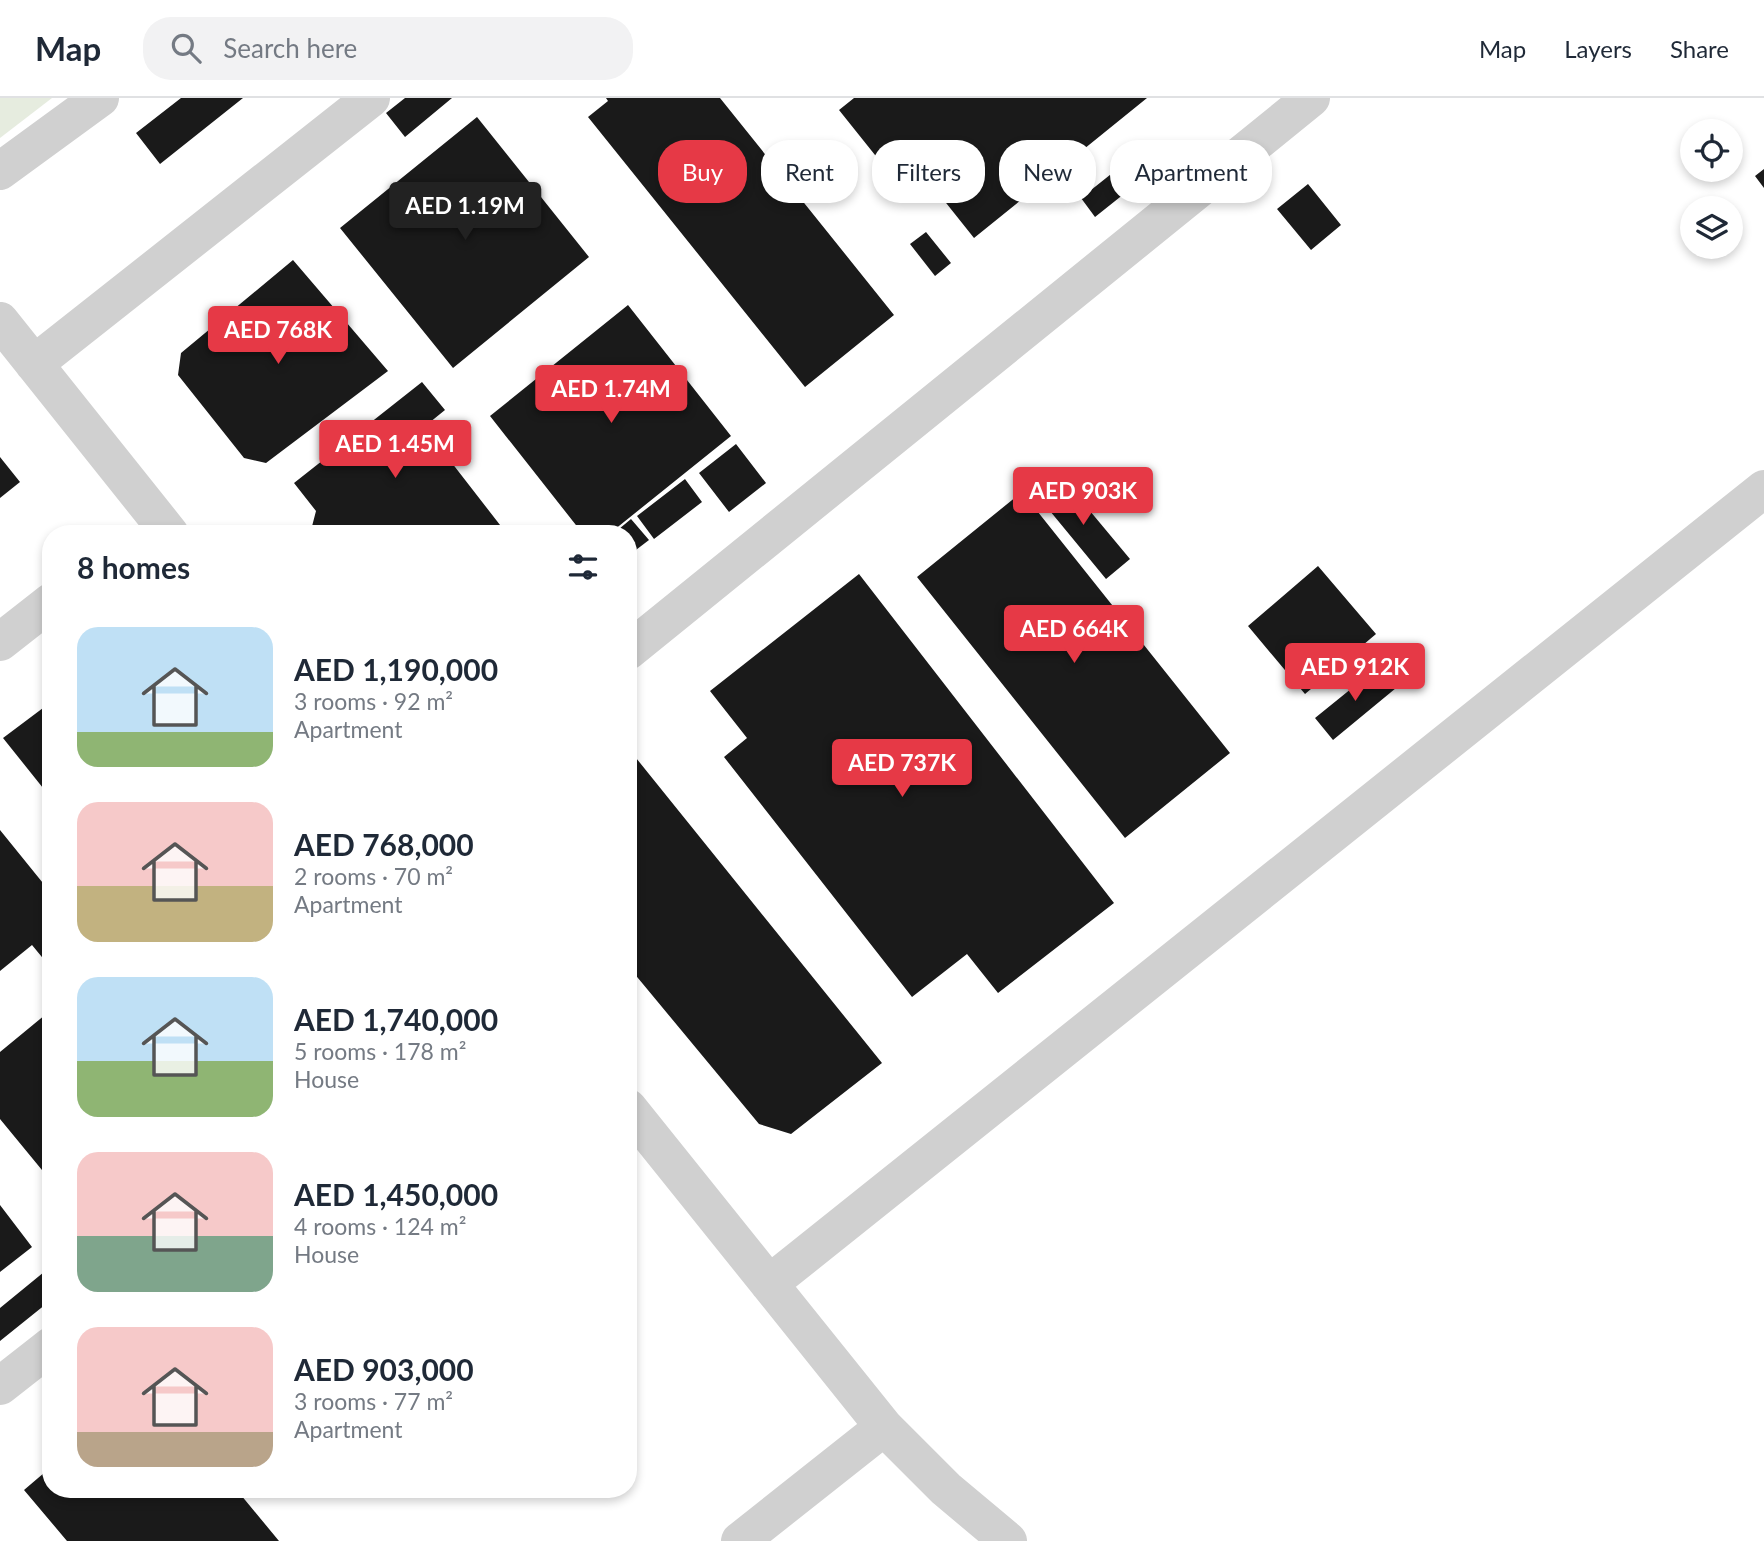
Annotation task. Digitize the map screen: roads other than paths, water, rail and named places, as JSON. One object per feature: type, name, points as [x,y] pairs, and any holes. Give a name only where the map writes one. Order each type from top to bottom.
[{"type":"lane","points":[[0,171],[100,98]]},
{"type":"lane","points":[[34,365],[371,98]]},
{"type":"lane","points":[[637,644],[1311,98]]},
{"type":"lane","points":[[0,321],[153,525]]},
{"type":"lane","points":[[769,1284],[1764,489]]},
{"type":"lane","points":[[0,642],[42,609]]},
{"type":"lane","points":[[637,1119],[884,1427],[946,1489],[1008,1541]]},
{"type":"lane","points":[[0,1386],[42,1353]]},
{"type":"lane","points":[[740,1541],[884,1427]]}]
